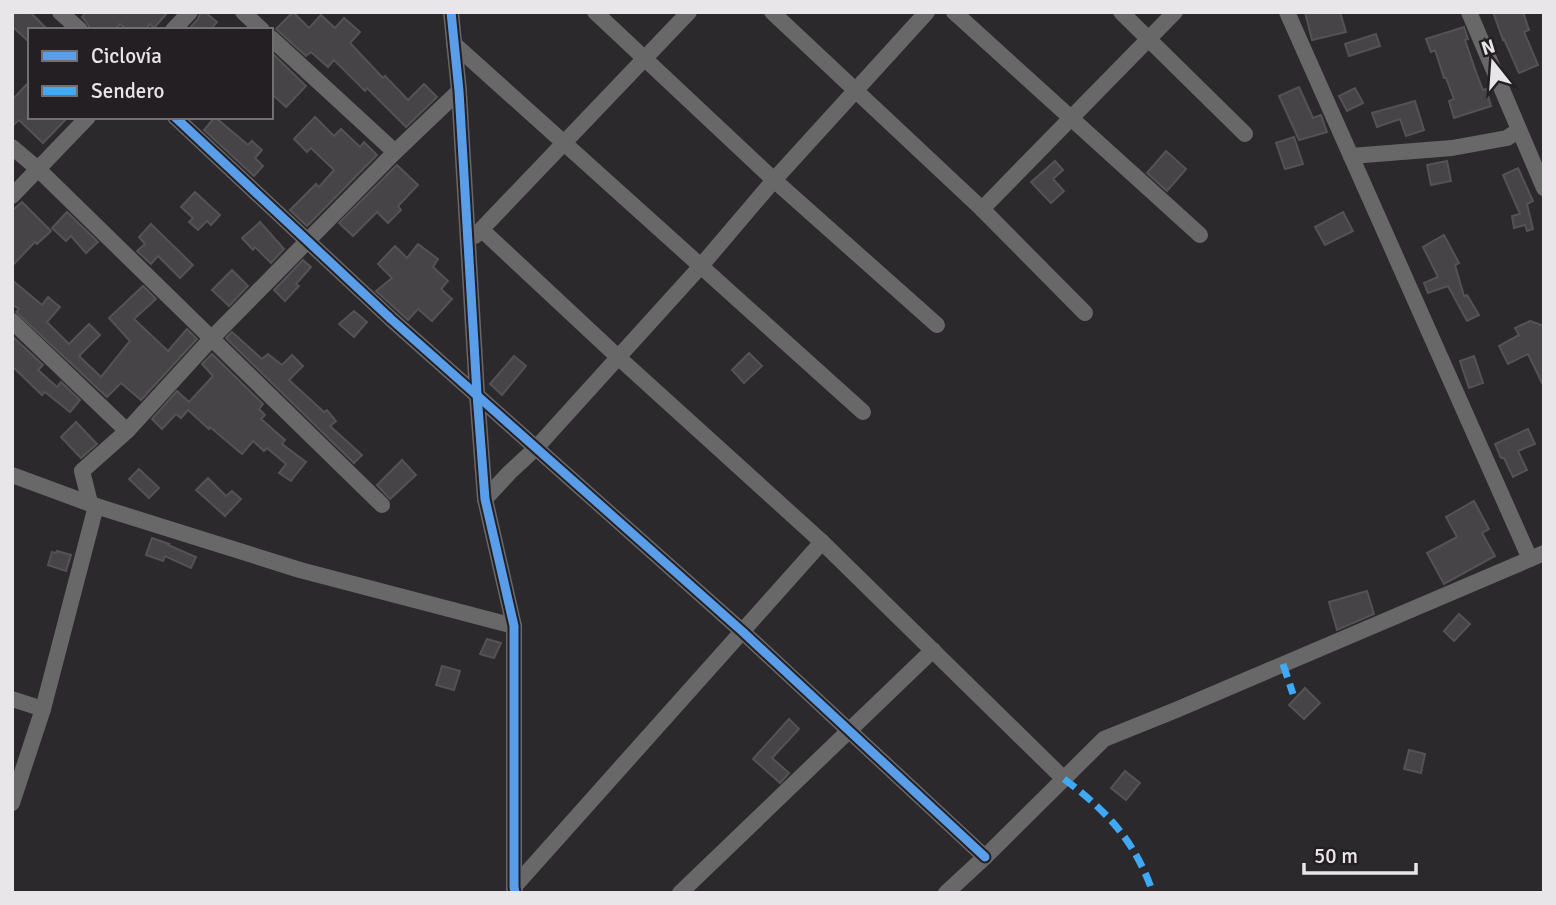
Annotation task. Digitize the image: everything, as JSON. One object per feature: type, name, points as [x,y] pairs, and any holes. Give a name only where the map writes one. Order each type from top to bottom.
[{"type":"street","points":[[60,12],[78,28]]},
{"type":"street","points":[[175,28],[190,12]]},
{"type":"street","points":[[243,12],[260,28]]},
{"type":"street","points":[[451,12],[459,91],[485,499],[514,626],[515,890]]},
{"type":"street","points":[[595,12],[774,180],[937,325]]},
{"type":"street","points":[[468,242],[689,12]]},
{"type":"street","points":[[772,12],[982,209],[1085,313]]},
{"type":"street","points":[[485,499],[536,448],[927,12]]},
{"type":"street","points":[[954,12],[1200,235]]},
{"type":"street","points":[[1121,12],[1245,134]]},
{"type":"street","points":[[982,209],[1175,12]]},
{"type":"street","points":[[946,893],[985,858],[1104,739],[1537,556],[1286,12]]},
{"type":"street","points":[[1469,12],[1544,188]]},
{"type":"street","points":[[273,40],[394,152]]},
{"type":"street","points":[[454,44],[863,412]]},
{"type":"street","points":[[12,803],[43,709],[93,504],[82,471],[127,431],[211,339],[394,152],[459,91]]},
{"type":"street","points":[[12,196],[86,119]]},
{"type":"street","points":[[177,119],[391,318],[743,632],[985,858]]},
{"type":"street","points":[[1351,156],[1452,148],[1507,138],[1520,130]]},
{"type":"street","points":[[12,147],[38,169],[382,505]]},
{"type":"street","points":[[482,230],[822,542],[1064,779]]},
{"type":"street","points":[[12,321],[127,431]]},
{"type":"street","points":[[12,475],[93,504],[300,569],[514,626]]},
{"type":"street","points":[[515,890],[822,542]]},
{"type":"street","points":[[680,893],[933,650]]},
{"type":"street","points":[[12,699],[43,709]]},
{"type":"building","points":[[12,12],[30,12],[46,28],[28,28],[28,41],[12,26]]},
{"type":"building","points":[[86,12],[168,12],[154,28],[150,24],[147,28],[125,28],[120,24],[117,28],[90,28],[82,17]]},
{"type":"building","points":[[201,12],[205,12],[217,22],[212,28],[190,28]]},
{"type":"building","points":[[293,12],[309,28],[321,15],[335,28],[344,18],[360,32],[350,43],[408,100],[424,84],[437,97],[406,127],[334,60],[328,67],[311,52],[306,56],[276,29]]},
{"type":"building","points":[[1305,12],[1340,12],[1346,32],[1312,40]]},
{"type":"building","points":[[1493,12],[1523,12],[1529,30],[1524,32],[1538,65],[1519,73]]},
{"type":"building","points":[[1464,27],[1468,39],[1465,40],[1491,106],[1454,118],[1449,101],[1454,99],[1435,50],[1431,52],[1426,39]]},
{"type":"building","points":[[1376,34],[1380,46],[1349,56],[1345,44]]},
{"type":"building","points":[[273,54],[306,86],[286,107],[273,95]]},
{"type":"building","points":[[28,83],[28,119],[66,119],[43,143],[19,120],[12,126],[12,100]]},
{"type":"building","points":[[1299,87],[1313,118],[1321,115],[1327,132],[1299,140],[1279,96]]},
{"type":"building","points":[[1355,88],[1363,103],[1347,111],[1339,96]]},
{"type":"building","points":[[1415,101],[1424,130],[1406,136],[1400,119],[1377,127],[1372,113]]},
{"type":"building","points":[[315,117],[334,136],[341,129],[360,147],[364,142],[377,155],[307,226],[290,210],[316,184],[319,187],[334,170],[311,148],[307,152],[294,139]]},
{"type":"building","points":[[213,119],[217,119],[248,145],[252,141],[262,150],[255,158],[263,166],[254,176],[204,130]]},
{"type":"building","points":[[1294,137],[1303,164],[1285,169],[1276,143]]},
{"type":"building","points":[[1166,151],[1186,169],[1167,191],[1147,173]]},
{"type":"building","points":[[1055,161],[1063,170],[1053,179],[1064,191],[1051,203],[1031,182]]},
{"type":"building","points":[[1447,161],[1451,181],[1431,185],[1427,165]]},
{"type":"building","points":[[397,165],[418,185],[398,206],[401,210],[388,223],[377,212],[353,236],[339,223]]},
{"type":"building","points":[[1518,168],[1533,201],[1527,204],[1533,229],[1527,231],[1525,225],[1514,228],[1512,216],[1520,214],[1503,175]]},
{"type":"building","points":[[195,192],[220,215],[211,225],[207,221],[198,230],[189,222],[193,218],[181,207]]},
{"type":"building","points":[[22,202],[51,231],[37,244],[35,242],[12,266],[12,211]]},
{"type":"building","points":[[67,212],[98,242],[86,253],[71,236],[66,241],[52,228]]},
{"type":"building","points":[[1343,212],[1353,231],[1325,245],[1315,227]]},
{"type":"building","points":[[260,222],[284,249],[271,263],[242,238]]},
{"type":"building","points":[[151,224],[193,265],[180,278],[158,256],[151,264],[137,251],[145,244],[139,237]]},
{"type":"building","points":[[1444,235],[1459,263],[1455,265],[1464,296],[1467,295],[1479,315],[1467,321],[1448,286],[1428,293],[1424,283],[1438,277],[1423,247]]},
{"type":"building","points":[[418,244],[438,259],[433,267],[448,281],[441,289],[452,299],[432,321],[418,309],[408,320],[376,291],[392,278],[378,264],[395,246],[407,258]]},
{"type":"building","points":[[303,260],[311,267],[285,301],[274,290]]},
{"type":"building","points":[[232,270],[248,286],[229,306],[212,290]]},
{"type":"building","points":[[12,280],[42,305],[48,297],[60,307],[47,322],[69,344],[89,324],[100,335],[79,356],[101,377],[130,341],[109,318],[143,286],[156,299],[134,319],[168,351],[187,329],[197,339],[141,400],[121,383],[107,397],[16,312],[19,309],[12,304]]},
{"type":"building","points":[[354,311],[367,322],[354,337],[339,324]]},
{"type":"building","points":[[1530,321],[1544,326],[1544,387],[1528,354],[1508,364],[1499,346],[1519,335],[1515,328]]},
{"type":"building","points":[[232,332],[262,359],[268,354],[282,365],[292,355],[303,366],[289,380],[324,412],[327,410],[336,421],[330,426],[362,455],[354,463],[226,338]]},
{"type":"building","points":[[12,336],[43,365],[38,370],[57,387],[61,382],[80,400],[70,412],[45,392],[42,395],[12,366]]},
{"type":"building","points":[[749,353],[762,366],[744,383],[732,370]]},
{"type":"building","points":[[212,354],[263,404],[259,409],[265,415],[261,419],[285,440],[282,444],[306,462],[291,481],[279,473],[286,464],[267,448],[264,451],[253,441],[242,454],[188,410],[181,418],[176,414],[162,429],[152,419],[177,391],[189,402],[213,376],[202,364]]},
{"type":"building","points":[[514,356],[526,366],[502,395],[490,384]]},
{"type":"building","points":[[1474,356],[1483,383],[1469,388],[1460,361]]},
{"type":"building","points":[[76,422],[97,444],[81,458],[61,437]]},
{"type":"building","points":[[1528,429],[1535,444],[1518,451],[1527,470],[1513,477],[1495,444]]},
{"type":"building","points":[[402,460],[416,475],[390,499],[377,485]]},
{"type":"building","points":[[139,469],[159,488],[149,498],[129,479]]},
{"type":"building","points":[[208,478],[226,496],[232,491],[241,499],[225,516],[196,490]]},
{"type":"building","points":[[1474,501],[1489,529],[1482,533],[1495,556],[1444,584],[1427,553],[1457,537],[1446,517]]},
{"type":"building","points":[[152,538],[196,557],[191,568],[165,556],[163,561],[146,555]]},
{"type":"building","points":[[52,552],[71,555],[66,571],[48,565]]},
{"type":"building","points":[[1367,591],[1374,614],[1337,630],[1329,602]]},
{"type":"building","points":[[1459,614],[1470,624],[1454,641],[1444,631]]},
{"type":"building","points":[[487,639],[501,643],[494,658],[480,654]]},
{"type":"building","points":[[442,666],[460,671],[454,690],[436,685]]},
{"type":"building","points":[[1305,688],[1320,703],[1304,719],[1289,705]]},
{"type":"building","points":[[789,719],[799,729],[772,758],[789,773],[780,783],[753,759]]},
{"type":"building","points":[[1409,750],[1425,754],[1421,773],[1404,769]]},
{"type":"building","points":[[1125,771],[1140,783],[1126,800],[1111,788]]},
{"type":"marked path","points":[[1283,664],[1293,694]]},
{"type":"marked path","points":[[1064,779],[1094,803],[1118,828],[1138,858],[1153,893]]},
{"type":"cycle path","points":[[451,12],[459,91],[485,499],[514,626],[515,893]]},
{"type":"cycle path","points":[[177,119],[391,319],[743,632],[985,857]]}]
